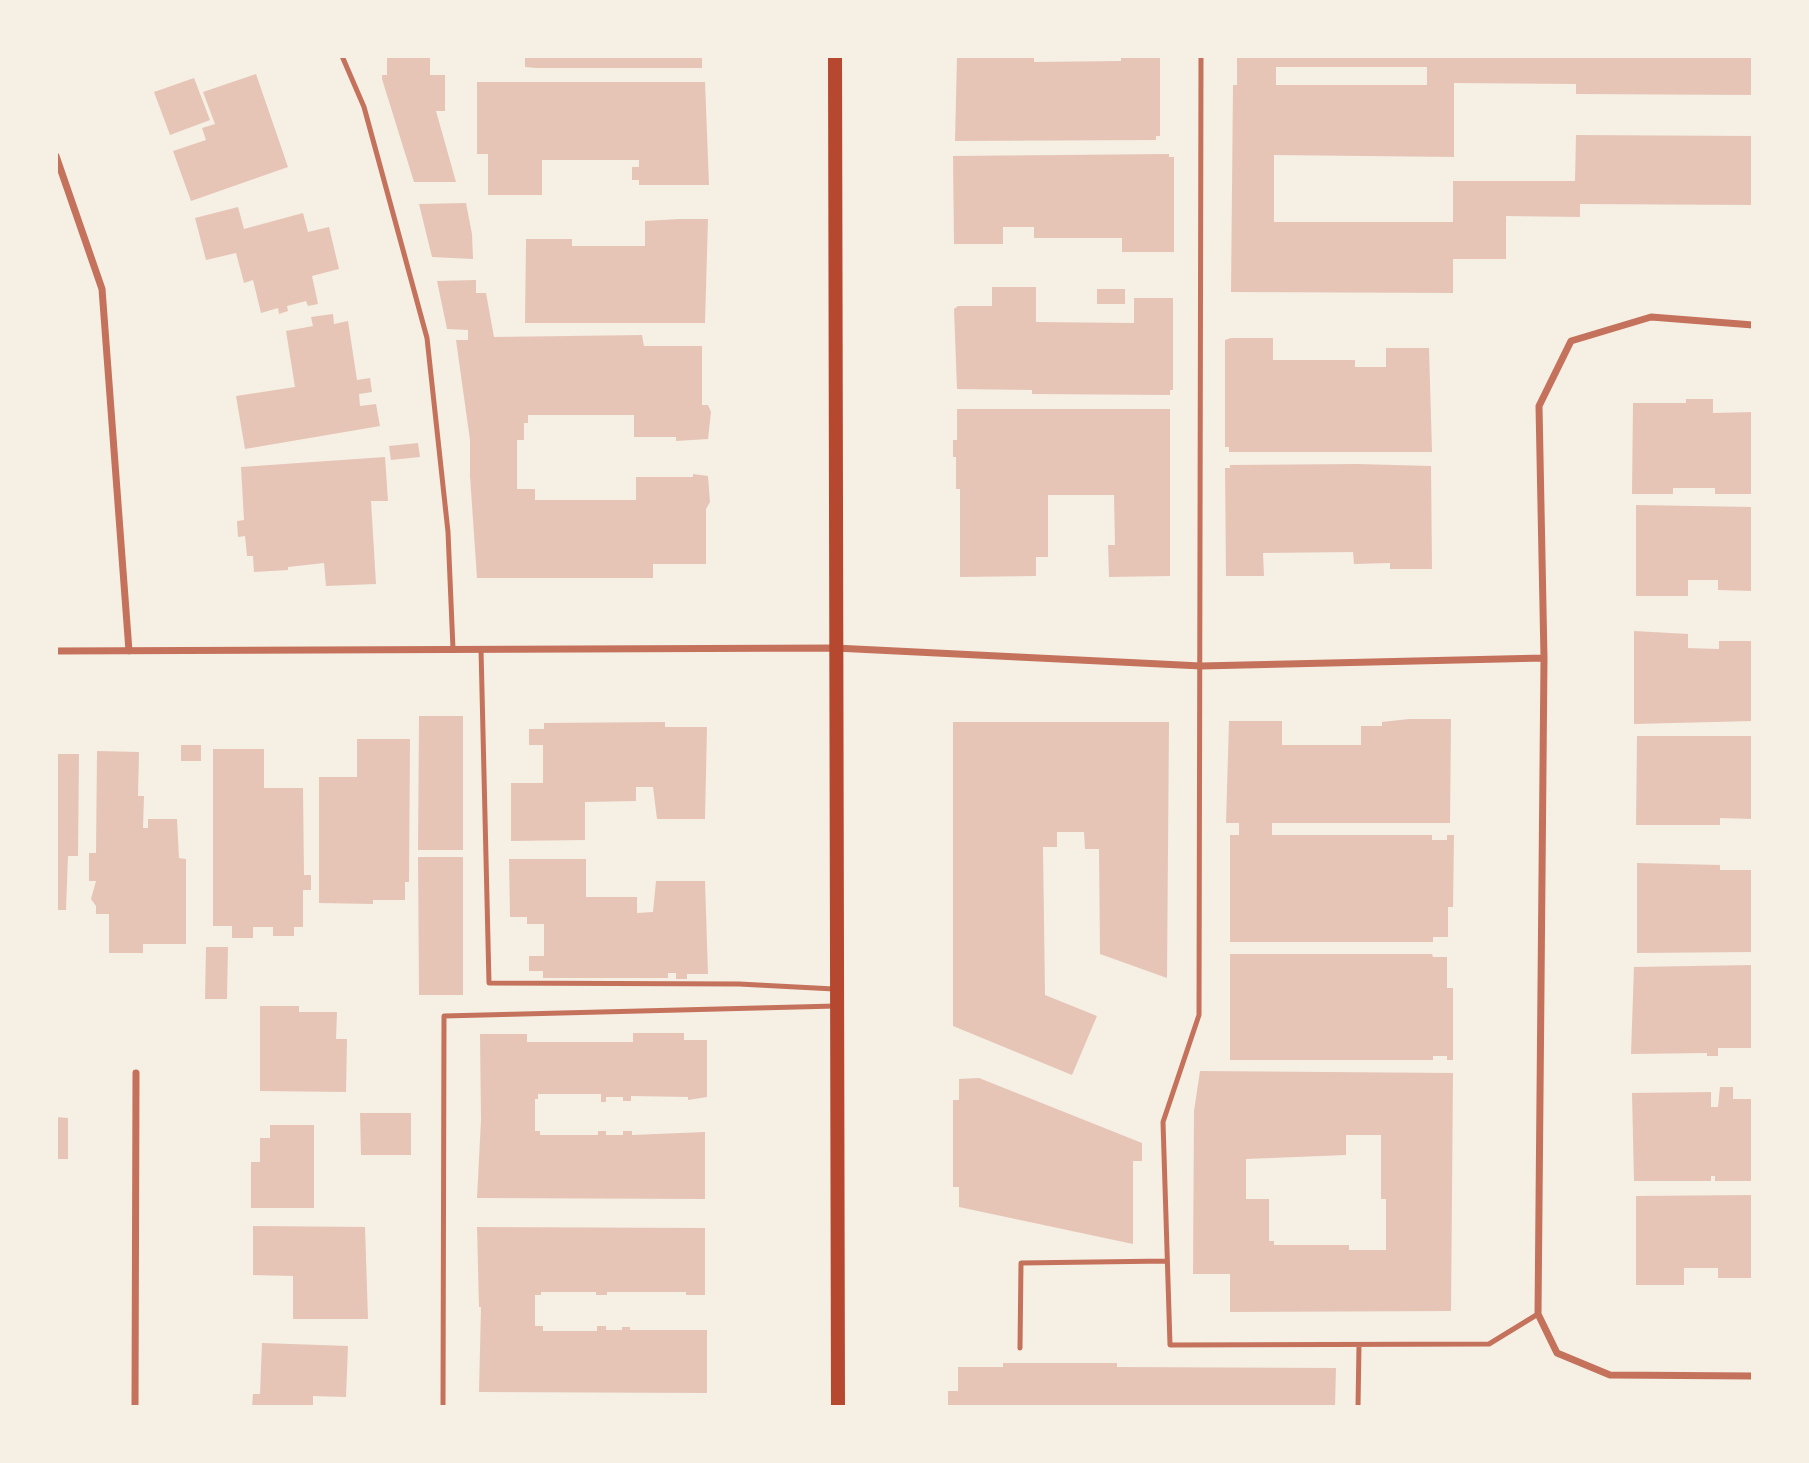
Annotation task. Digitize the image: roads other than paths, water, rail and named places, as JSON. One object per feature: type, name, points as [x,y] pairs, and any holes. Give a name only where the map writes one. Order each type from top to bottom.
[{"type":"main road","points":[[835,56],[838,1407]]},
{"type":"street","points":[[56,156],[102,289],[129,651]]},
{"type":"street","points":[[1753,325],[1651,317],[1571,341],[1539,406],[1544,658],[1538,1314],[1556,1353],[1611,1375],[1753,1376]]},
{"type":"street","points":[[56,651],[835,648],[1201,666],[1544,658]]},
{"type":"street","points":[[135,1407],[136,1073]]},
{"type":"lane","points":[[342,56],[364,107],[427,338],[448,532],[453,649]]},
{"type":"lane","points":[[1201,56],[1199,1015],[1163,1122],[1170,1345],[1489,1344],[1538,1314]]},
{"type":"lane","points":[[481,649],[489,983],[739,984],[836,989]]},
{"type":"lane","points":[[443,1407],[444,1016],[836,1006]]},
{"type":"lane","points":[[1020,1348],[1021,1263],[1167,1261]]},
{"type":"lane","points":[[1358,1407],[1359,1345]]}]
